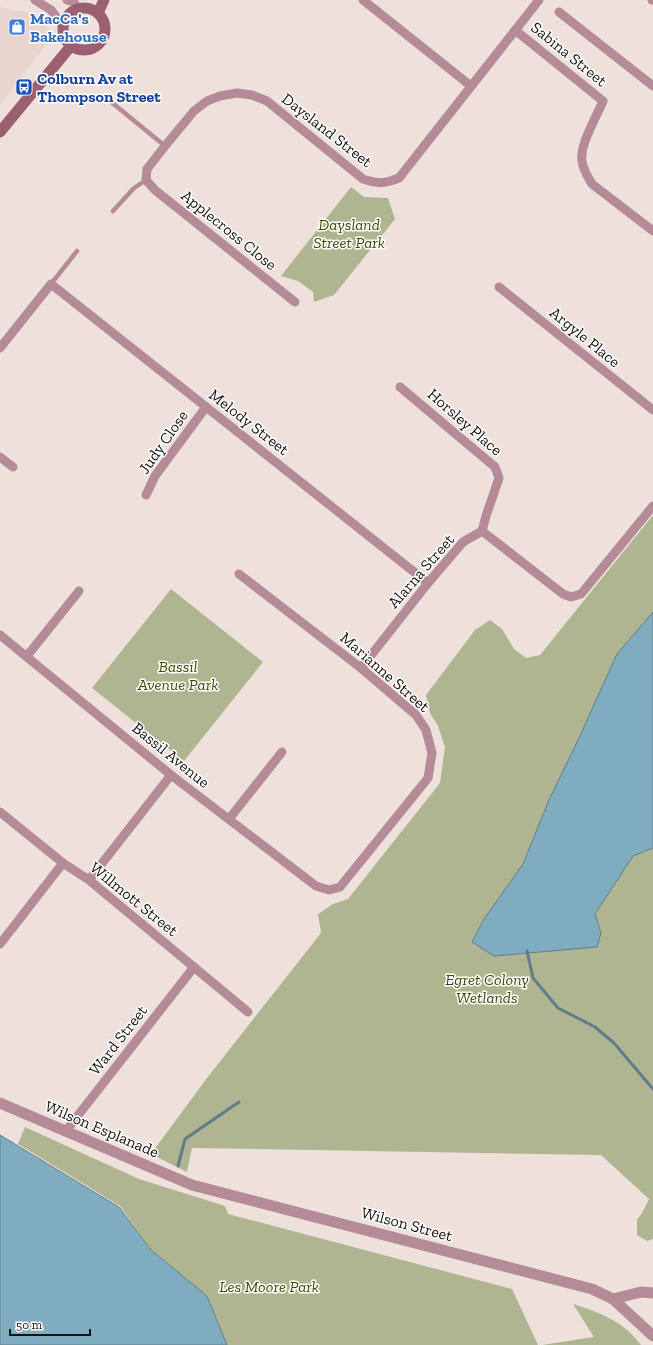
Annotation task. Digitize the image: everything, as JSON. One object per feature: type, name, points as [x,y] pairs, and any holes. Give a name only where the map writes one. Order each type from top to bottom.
[{"type":"main road","points":[[98,13],[104,0]]},
{"type":"main road","points":[[87,8],[98,13],[102,18],[105,24],[104,37],[101,43],[90,50],[77,49],[71,46],[64,38],[63,26],[63,22],[69,14],[77,9],[87,8]]},
{"type":"main road","points":[[0,132],[71,46]]},
{"type":"street","points":[[35,0],[51,10],[63,26]]},
{"type":"street","points":[[67,0],[74,2],[77,9]]},
{"type":"street","points":[[363,0],[471,86]]},
{"type":"street","name":"Daysland Street","points":[[146,180],[147,169],[194,111],[207,102],[220,96],[237,93],[252,95],[267,102],[364,179],[374,182],[387,183],[399,178],[539,0]]},
{"type":"street","points":[[559,12],[653,86]]},
{"type":"street","name":"Sabina Street","points":[[515,30],[603,100],[582,148],[582,161],[586,174],[592,184],[653,231]]},
{"type":"street","name":"Applecross Close","points":[[146,180],[155,190],[295,302]]},
{"type":"street","points":[[0,348],[51,284]]},
{"type":"street","name":"Melody Street","points":[[51,284],[428,583]]},
{"type":"street","name":"Argyle Place","points":[[499,287],[653,410]]},
{"type":"street","name":"Horsley Place","points":[[400,387],[495,467],[499,478],[482,531]]},
{"type":"street","name":"Judy Close","points":[[146,495],[154,476],[206,407]]},
{"type":"street","points":[[0,457],[13,467]]},
{"type":"street","points":[[482,531],[563,594],[571,597],[582,594],[653,506]]},
{"type":"street","name":"Alarna Street","points":[[361,668],[428,583],[463,542],[482,531]]},
{"type":"street","name":"Marianne Street","points":[[239,574],[361,668],[416,715],[426,730],[432,753],[428,778],[340,887],[329,890]]},
{"type":"street","points":[[27,656],[79,591]]},
{"type":"street","name":"Bassil Avenue","points":[[0,635],[171,775],[229,820],[316,886],[329,890]]},
{"type":"street","points":[[229,820],[282,752]]},
{"type":"street","points":[[89,880],[171,775]]},
{"type":"street","name":"Willmott Street","points":[[0,812],[63,863],[89,880],[248,1012]]},
{"type":"street","points":[[0,944],[63,863]]},
{"type":"street","name":"Ward Street","points":[[66,1132],[194,967]]},
{"type":"street","name":"Wilson Esplanade","points":[[0,1102],[66,1132],[192,1185]]},
{"type":"street","name":"Wilson Street","points":[[192,1185],[592,1289],[614,1299],[651,1330]]},
{"type":"street","points":[[614,1299],[641,1292],[653,1293]]},
{"type":"lane","points":[[110,101],[165,146]]},
{"type":"lane","points":[[113,211],[134,188],[146,180]]},
{"type":"lane","points":[[51,284],[77,251]]},
{"type":"shaded area","points":[[0,7],[34,14],[49,30],[45,46],[0,105]]},
{"type":"green space","name":"Daysland Street Park","points":[[351,187],[364,197],[388,198],[395,219],[334,295],[314,302],[313,292],[298,281],[281,276]]},
{"type":"green space","name":"Egret Colony Wetlands","points":[[653,515],[653,1239],[647,1241],[637,1235],[637,1220],[649,1199],[601,1155],[192,1148],[187,1172],[151,1154],[207,1078],[321,933],[318,914],[333,904],[348,899],[440,783],[445,747],[438,726],[430,713],[426,695],[475,630],[490,620],[502,629],[514,649],[526,658],[540,655]]},
{"type":"green space","name":"Bassil Avenue Park","points":[[171,589],[263,662],[184,761],[92,688]]},
{"type":"green space","name":"Les Moore Park","points":[[25,1127],[139,1179],[225,1206],[228,1214],[512,1289],[538,1345],[227,1345],[207,1296],[150,1249],[120,1206],[18,1144]]},
{"type":"green space","points":[[573,1304],[611,1319],[627,1330],[641,1345],[542,1345],[594,1337]]},
{"type":"water","points":[[653,612],[653,848],[633,856],[595,914],[601,933],[597,947],[494,956],[472,942],[484,919],[523,864],[549,800],[617,654]]},
{"type":"water","points":[[0,1135],[119,1207],[150,1249],[207,1296],[227,1345],[0,1345]]},
{"type":"waterway","points":[[527,951],[533,978],[558,1008],[595,1027],[614,1043],[653,1089]]},
{"type":"waterway","points":[[178,1166],[185,1139],[239,1102]]},
{"type":"place","name":"MacCa's Bakehouse","points":[[17,27]]},
{"type":"place","name":"Colburn Av at Thompson Street","points":[[24,87]]}]
